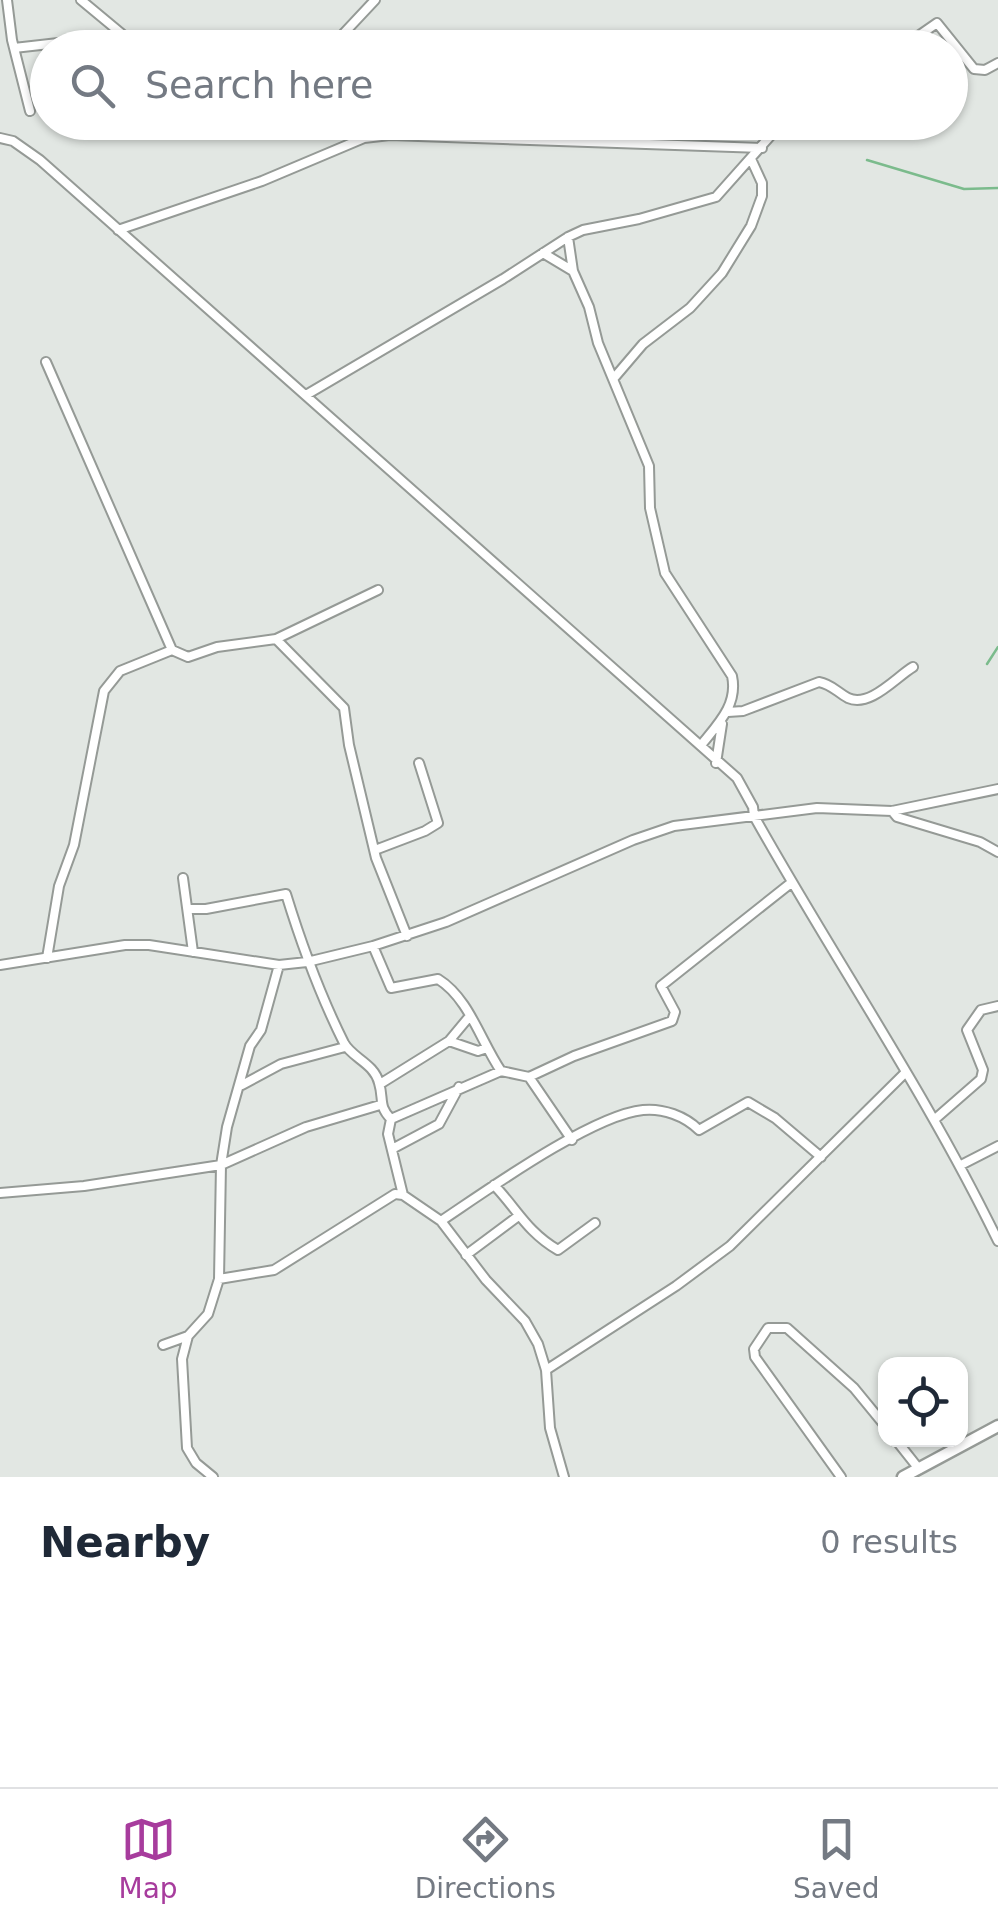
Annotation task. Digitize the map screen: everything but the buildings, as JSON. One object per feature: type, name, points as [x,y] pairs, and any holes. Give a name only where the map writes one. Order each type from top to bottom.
[{"type":"street","points":[[7,0],[30,112]]},
{"type":"street","points":[[81,0],[117,30]]},
{"type":"street","points":[[347,30],[375,0]]},
{"type":"street","points":[[14,48],[30,46]]},
{"type":"street","points":[[968,62],[974,69],[985,70],[998,62]]},
{"type":"street","points":[[0,138],[25,148],[737,778],[792,883],[961,1165],[998,1241]]},
{"type":"street","points":[[118,230],[262,181],[365,140]]},
{"type":"street","points":[[578,140],[762,148]]},
{"type":"street","points":[[306,396],[568,237],[583,230],[707,202],[723,192],[768,140]]},
{"type":"street","points":[[614,378],[643,344],[690,308],[722,273],[752,226],[762,183],[752,159]]},
{"type":"street","points":[[568,237],[573,271],[649,466],[650,508],[665,573],[732,676],[734,687],[716,763]]},
{"type":"street","points":[[542,253],[573,271]]},
{"type":"street","points":[[46,362],[172,650],[188,657],[216,646],[276,639],[378,590]]},
{"type":"street","points":[[276,639],[344,708],[349,745],[375,850],[407,936]]},
{"type":"street","points":[[47,958],[59,886],[74,845],[104,691],[120,671],[172,650]]},
{"type":"street","points":[[702,744],[725,716],[819,682],[848,698],[868,698],[913,667]]},
{"type":"street","points":[[375,850],[438,823],[419,762]]},
{"type":"street","points":[[0,964],[125,945],[279,965],[307,962],[407,936],[674,826],[817,808],[892,812],[998,789]]},
{"type":"street","points":[[892,812],[897,817],[980,842],[998,852]]},
{"type":"street","points":[[183,878],[193,952]]},
{"type":"street","points":[[391,1119],[501,1071],[529,1077],[574,1056],[672,1022],[675,1012],[660,986],[792,883]]},
{"type":"street","points":[[189,909],[286,894],[307,962],[345,1046],[366,1061],[380,1084],[380,1104],[391,1119],[388,1134],[402,1194]]},
{"type":"street","points":[[372,946],[391,988],[438,978],[448,985],[501,1071]]},
{"type":"street","points":[[162,1345],[188,1336],[208,1314],[219,1279],[222,1165],[227,1128],[279,965]]},
{"type":"street","points":[[934,1120],[981,1080],[982,1070],[967,1030],[981,1010],[998,1006]]},
{"type":"street","points":[[380,1084],[449,1041],[469,1017]]},
{"type":"street","points":[[449,1041],[478,1051],[487,1048]]},
{"type":"street","points":[[242,1085],[281,1064],[345,1046]]},
{"type":"street","points":[[546,1370],[730,1246],[906,1072]]},
{"type":"street","points":[[529,1077],[572,1140]]},
{"type":"street","points":[[392,1149],[439,1124],[459,1087]]},
{"type":"street","points":[[441,1221],[572,1140],[608,1122],[647,1110],[687,1118],[699,1130],[748,1102],[775,1118],[821,1157]]},
{"type":"street","points":[[0,1193],[84,1186],[222,1165],[284,1136],[380,1104]]},
{"type":"street","points":[[961,1165],[998,1146]]},
{"type":"street","points":[[494,1185],[513,1204],[517,1217],[558,1250],[595,1224]]},
{"type":"street","points":[[219,1279],[274,1270],[395,1194],[402,1194],[441,1221],[526,1321],[546,1370],[546,1405],[564,1477]]},
{"type":"street","points":[[988,1221],[998,1216]]},
{"type":"street","points":[[466,1255],[517,1217]]},
{"type":"street","points":[[841,1477],[754,1358],[754,1349],[768,1328],[787,1328],[854,1388],[878,1417]]},
{"type":"street","points":[[188,1336],[180,1377],[187,1448],[196,1463],[213,1477]]},
{"type":"street","points":[[903,1477],[998,1426]]},
{"type":"street","points":[[902,1447],[919,1469]]},
{"type":"waterway","points":[[867,160],[964,189],[998,188]]},
{"type":"waterway","points":[[987,664],[998,647]]}]
